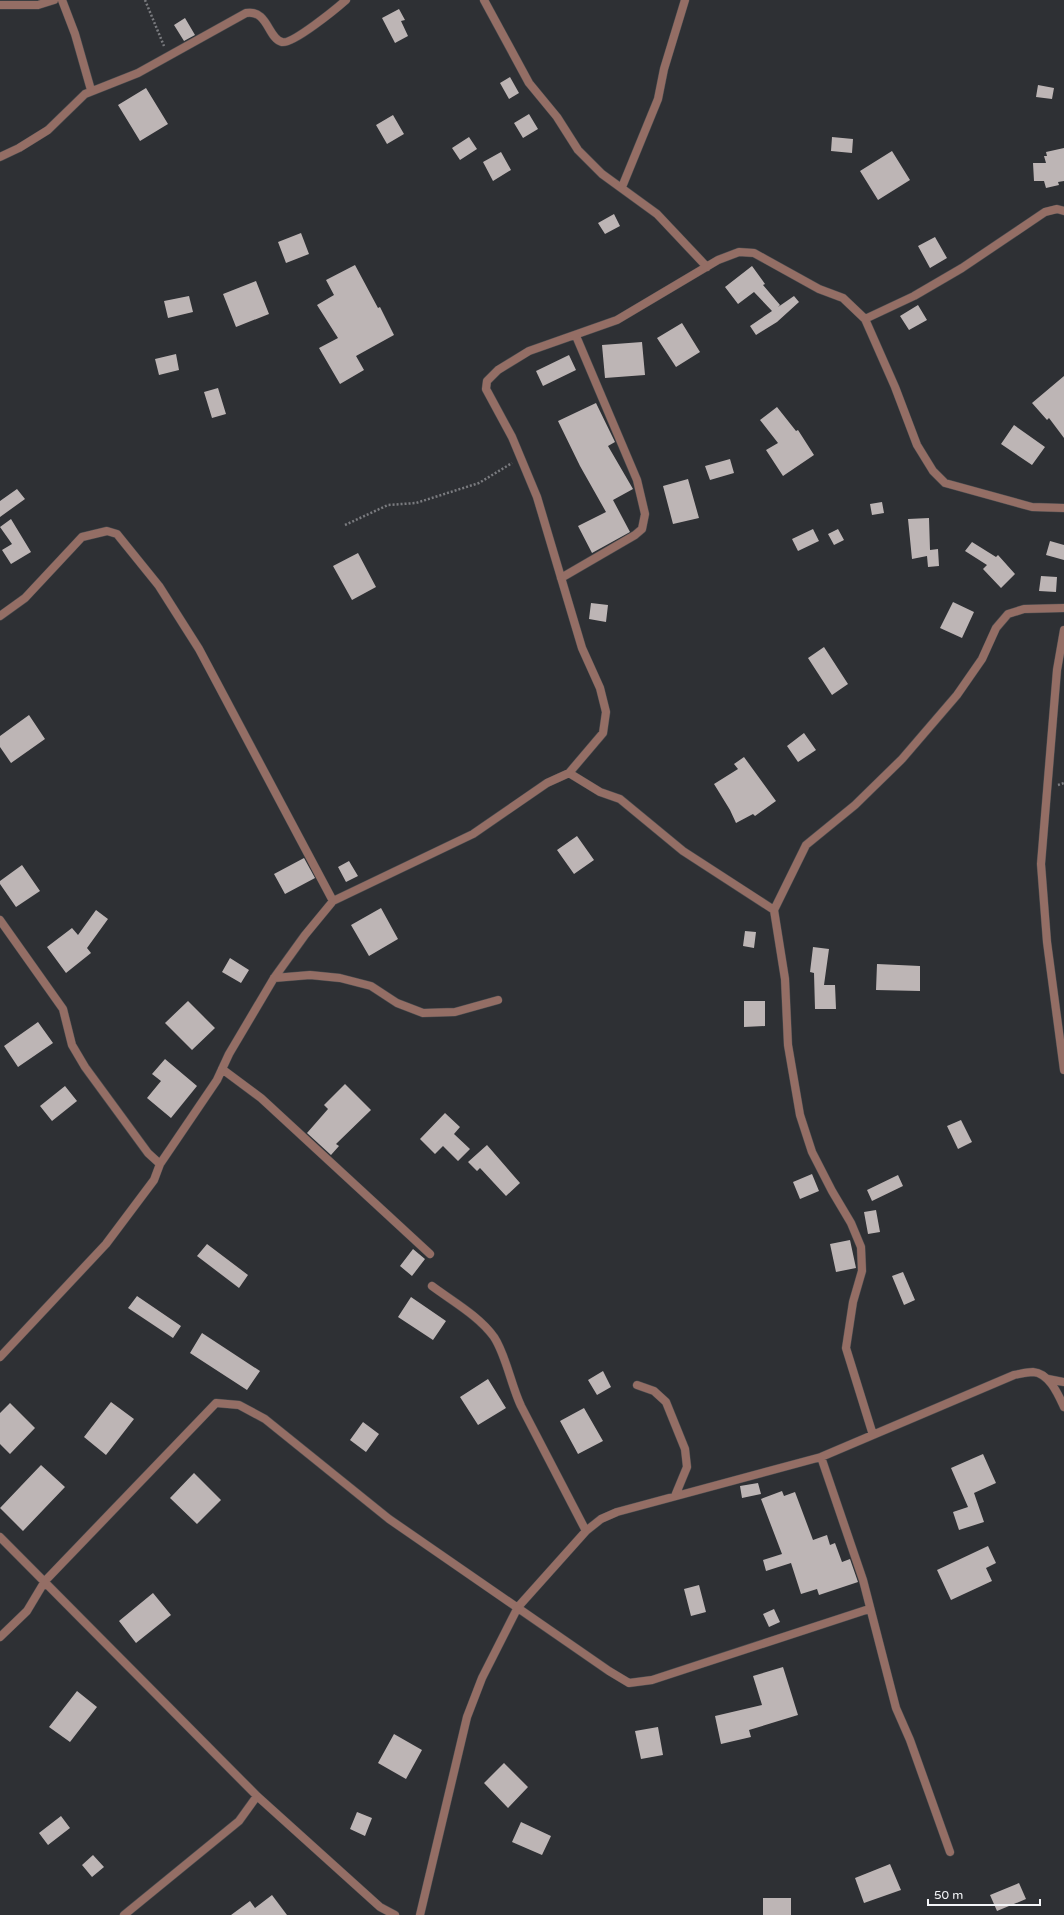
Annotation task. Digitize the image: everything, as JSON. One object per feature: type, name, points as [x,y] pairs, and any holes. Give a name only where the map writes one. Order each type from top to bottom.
[{"type":"street","points":[[0,5],[38,4],[54,0]]},
{"type":"street","points":[[62,0],[75,34],[91,90]]},
{"type":"street","points":[[0,156],[19,148],[48,130],[79,99],[91,90],[138,73],[246,13],[252,12],[260,16],[279,41],[286,42],[296,38],[346,0]]},
{"type":"street","points":[[484,0],[529,83],[557,117],[578,150],[602,174],[622,187],[657,214],[707,267]]},
{"type":"street","points":[[622,187],[658,99],[664,69],[685,0]]},
{"type":"street","points":[[865,319],[921,292],[997,245],[1045,212],[1057,209],[1064,211]]},
{"type":"street","points":[[0,1357],[106,1244],[154,1180],[160,1164],[217,1080],[274,978],[304,935],[332,901],[473,834],[547,783],[569,773],[602,733],[606,712],[600,688],[582,648],[537,497],[512,437],[486,388],[487,382],[498,370],[529,351],[576,336],[617,320],[707,267],[739,252],[754,254],[819,289],[843,298],[865,319],[895,387],[917,445],[933,471],[945,483],[1032,507],[1064,508]]},
{"type":"street","points":[[561,578],[642,529],[644,514],[637,480],[576,336]]},
{"type":"street","points":[[0,616],[25,598],[82,537],[107,531],[117,534],[160,586],[199,649],[332,901]]},
{"type":"street","points":[[873,1435],[846,1348],[853,1302],[862,1271],[861,1247],[851,1223],[832,1192],[812,1152],[800,1115],[788,1045],[785,979],[774,910],[806,844],[855,805],[902,759],[957,695],[982,659],[996,628],[1008,614],[1024,609],[1064,608]]},
{"type":"street","points":[[1064,630],[1058,670],[1041,864],[1047,942],[1064,1070]]},
{"type":"street","points":[[569,773],[600,792],[620,799],[683,851],[774,910]]},
{"type":"street","points":[[0,920],[63,1009],[72,1045],[85,1067],[148,1153],[160,1164]]},
{"type":"street","points":[[274,978],[310,975],[340,978],[371,986],[397,1003],[423,1013],[455,1012],[498,1000]]},
{"type":"street","points":[[222,1069],[261,1098],[430,1254]]},
{"type":"street","points":[[432,1286],[482,1324],[494,1337],[501,1350],[512,1386],[521,1406],[586,1531]]},
{"type":"street","points":[[420,1915],[468,1717],[482,1678],[518,1607],[586,1531],[601,1519],[616,1512],[820,1457],[1014,1375],[1033,1372],[1042,1374],[1048,1379],[1064,1407]]},
{"type":"street","points":[[1048,1379],[1064,1382]]},
{"type":"street","points":[[637,1385],[654,1391],[666,1402],[685,1449],[687,1467],[675,1496]]},
{"type":"street","points":[[0,1637],[27,1611],[45,1581],[216,1403],[239,1405],[265,1419],[390,1519],[518,1607],[578,1651],[629,1683],[652,1680],[869,1609]]},
{"type":"street","points":[[820,1457],[863,1580],[869,1609],[896,1708],[910,1740],[950,1852]]},
{"type":"street","points":[[0,1536],[257,1796],[380,1907],[395,1915]]},
{"type":"street","points":[[124,1915],[239,1821],[257,1796]]},
{"type":"path","points":[[145,0],[168,56]]},
{"type":"path","points":[[345,525],[388,505],[416,503],[479,483],[521,458]]},
{"type":"building","points":[[399,9],[405,20],[401,21],[408,36],[395,43],[382,18]]},
{"type":"building","points":[[185,18],[195,35],[184,41],[174,25]]},
{"type":"building","points":[[510,77],[519,93],[509,99],[500,83]]},
{"type":"building","points":[[1038,85],[1054,88],[1052,99],[1036,97]]},
{"type":"building","points":[[146,88],[168,124],[140,141],[118,105]]},
{"type":"building","points":[[529,114],[538,129],[523,138],[514,123]]},
{"type":"building","points":[[393,115],[404,134],[387,144],[376,125]]},
{"type":"building","points":[[469,137],[477,149],[460,160],[452,148]]},
{"type":"building","points":[[832,137],[853,139],[852,153],[831,151]]},
{"type":"building","points":[[1064,148],[1064,181],[1058,182],[1059,185],[1046,188],[1044,181],[1034,181],[1033,163],[1046,163],[1044,156],[1047,156],[1046,152]]},
{"type":"building","points":[[892,151],[910,180],[878,200],[860,171]]},
{"type":"building","points":[[501,152],[511,170],[493,181],[483,162]]},
{"type":"building","points":[[614,214],[620,226],[605,234],[598,223]]},
{"type":"building","points":[[301,233],[309,254],[286,263],[278,242]]},
{"type":"building","points":[[935,237],[947,258],[930,268],[918,246]]},
{"type":"building","points":[[355,265],[378,308],[380,307],[394,335],[356,356],[364,370],[340,384],[319,348],[338,338],[317,305],[334,295],[326,280]]},
{"type":"building","points":[[752,266],[765,284],[763,285],[780,305],[778,307],[794,296],[799,302],[777,322],[756,335],[750,326],[772,311],[754,292],[738,304],[725,287]]},
{"type":"building","points":[[256,281],[269,314],[236,327],[223,294]]},
{"type":"building","points":[[189,296],[193,312],[168,318],[164,301]]},
{"type":"building","points":[[918,305],[927,320],[909,330],[900,316]]},
{"type":"building","points":[[682,323],[700,352],[676,367],[657,338]]},
{"type":"building","points":[[642,342],[645,375],[605,378],[602,345]]},
{"type":"building","points":[[176,354],[179,370],[159,375],[155,359]]},
{"type":"building","points":[[569,355],[576,370],[543,386],[536,371]]},
{"type":"building","points":[[1064,376],[1064,438],[1049,418],[1047,420],[1032,403]]},
{"type":"building","points":[[218,388],[226,414],[212,418],[204,392]]},
{"type":"building","points":[[596,403],[615,442],[608,446],[633,489],[613,500],[630,532],[592,553],[578,526],[606,512],[580,466],[558,421]]},
{"type":"building","points":[[777,407],[796,431],[798,430],[814,455],[783,476],[766,450],[778,443],[760,420]]},
{"type":"building","points":[[1014,425],[1045,447],[1032,465],[1001,444]]},
{"type":"building","points":[[730,459],[734,473],[710,480],[705,466]]},
{"type":"building","points":[[688,479],[699,518],[673,524],[663,486]]},
{"type":"building","points":[[17,489],[25,499],[0,517],[0,501]]},
{"type":"building","points":[[882,502],[884,513],[872,515],[870,504]]},
{"type":"building","points":[[929,518],[930,550],[938,549],[939,566],[928,567],[927,556],[912,559],[908,519]]},
{"type":"building","points":[[11,519],[31,552],[11,564],[2,550],[12,544],[0,527]]},
{"type":"building","points":[[813,529],[819,541],[798,551],[792,539]]},
{"type":"building","points":[[838,529],[844,540],[834,545],[828,534]]},
{"type":"building","points":[[1050,541],[1064,545],[1064,560],[1046,555]]},
{"type":"building","points":[[972,542],[996,557],[998,555],[1015,574],[1001,588],[983,569],[987,565],[965,551]]},
{"type":"building","points":[[358,553],[376,587],[352,600],[333,566]]},
{"type":"building","points":[[1041,576],[1057,577],[1056,592],[1039,591]]},
{"type":"building","points":[[953,602],[974,612],[962,638],[940,628]]},
{"type":"building","points":[[591,603],[608,605],[606,622],[589,619]]},
{"type":"building","points":[[824,647],[848,684],[832,695],[808,658]]},
{"type":"building","points":[[29,715],[45,739],[11,763],[0,747],[0,736]]},
{"type":"building","points":[[804,733],[816,750],[798,762],[787,746]]},
{"type":"building","points":[[744,757],[776,801],[755,816],[753,814],[736,823],[714,784],[738,769],[734,764]]},
{"type":"building","points":[[577,836],[594,860],[574,874],[557,850]]},
{"type":"building","points":[[304,858],[315,878],[285,894],[274,874]]},
{"type":"building","points":[[349,861],[358,876],[346,882],[338,867]]},
{"type":"building","points":[[22,865],[40,891],[16,907],[0,884],[0,881]]},
{"type":"building","points":[[381,908],[398,939],[369,956],[351,925]]},
{"type":"building","points":[[96,910],[108,919],[87,948],[91,953],[66,973],[47,947],[72,928],[78,935]]},
{"type":"building","points":[[745,931],[756,932],[754,948],[743,946]]},
{"type":"building","points":[[813,947],[829,949],[824,985],[835,985],[836,1009],[815,1009],[814,973],[810,972]]},
{"type":"building","points":[[230,958],[249,970],[241,983],[222,972]]},
{"type":"building","points":[[877,964],[920,966],[920,991],[876,990]]},
{"type":"building","points":[[188,1001],[215,1028],[192,1050],[165,1023]]},
{"type":"building","points":[[744,1001],[765,1001],[765,1026],[744,1027]]},
{"type":"building","points":[[38,1022],[53,1043],[18,1067],[4,1046]]},
{"type":"building","points":[[165,1059],[197,1086],[171,1118],[147,1098],[161,1081],[152,1074]]},
{"type":"building","points":[[345,1084],[371,1110],[336,1144],[339,1146],[331,1155],[307,1133],[328,1109],[324,1105]]},
{"type":"building","points":[[65,1086],[77,1101],[52,1121],[40,1106]]},
{"type":"building","points":[[445,1113],[460,1127],[454,1134],[470,1149],[458,1161],[443,1146],[435,1154],[420,1139]]},
{"type":"building","points":[[961,1120],[972,1142],[958,1149],[947,1126]]},
{"type":"building","points":[[487,1145],[520,1183],[506,1196],[480,1168],[477,1171],[468,1162]]},
{"type":"building","points":[[812,1174],[819,1191],[800,1199],[793,1182]]},
{"type":"building","points":[[898,1175],[903,1186],[872,1201],[867,1190]]},
{"type":"building","points":[[876,1210],[880,1232],[868,1234],[864,1212]]},
{"type":"building","points":[[850,1240],[856,1268],[836,1272],[830,1244]]},
{"type":"building","points":[[207,1244],[248,1275],[239,1288],[197,1256]]},
{"type":"building","points":[[413,1249],[425,1259],[412,1276],[400,1266]]},
{"type":"building","points":[[903,1272],[915,1300],[904,1305],[892,1276]]},
{"type":"building","points":[[137,1296],[181,1326],[173,1338],[128,1308]]},
{"type":"building","points":[[411,1297],[446,1321],[433,1340],[398,1317]]},
{"type":"building","points":[[202,1333],[260,1371],[247,1390],[190,1353]]},
{"type":"building","points":[[603,1371],[611,1387],[597,1395],[588,1380]]},
{"type":"building","points":[[488,1379],[506,1408],[478,1425],[460,1397]]},
{"type":"building","points":[[111,1402],[134,1419],[106,1455],[84,1437]]},
{"type":"building","points":[[10,1403],[35,1428],[10,1454],[0,1444],[0,1413]]},
{"type":"building","points":[[584,1408],[603,1441],[578,1454],[560,1421]]},
{"type":"building","points":[[363,1422],[379,1434],[366,1452],[350,1440]]},
{"type":"building","points":[[983,1454],[996,1483],[974,1493],[984,1522],[959,1530],[953,1512],[968,1507],[951,1468]]},
{"type":"building","points":[[41,1465],[65,1487],[23,1531],[0,1508]]},
{"type":"building","points":[[194,1473],[221,1500],[197,1524],[170,1498]]},
{"type":"building","points":[[758,1483],[761,1494],[742,1498],[740,1486]]},
{"type":"building","points":[[782,1491],[784,1496],[795,1492],[813,1540],[827,1535],[830,1545],[835,1543],[842,1562],[850,1559],[858,1582],[819,1595],[817,1589],[801,1594],[791,1563],[766,1571],[763,1560],[782,1554],[761,1499]]},
{"type":"building","points":[[988,1546],[996,1563],[986,1568],[992,1581],[951,1600],[937,1570]]},
{"type":"building","points":[[699,1585],[706,1612],[691,1616],[684,1589]]},
{"type":"building","points":[[153,1593],[171,1615],[136,1643],[119,1621]]},
{"type":"building","points":[[774,1609],[780,1622],[769,1627],[763,1614]]},
{"type":"building","points":[[783,1667],[798,1715],[749,1730],[751,1737],[721,1744],[715,1716],[762,1705],[753,1676]]},
{"type":"building","points":[[77,1691],[97,1707],[70,1742],[49,1727]]},
{"type":"building","points":[[658,1727],[663,1755],[641,1759],[635,1731]]},
{"type":"building","points":[[394,1734],[422,1750],[406,1779],[378,1763]]},
{"type":"building","points":[[504,1763],[528,1787],[508,1808],[484,1783]]},
{"type":"building","points":[[357,1812],[372,1818],[365,1836],[350,1829]]},
{"type":"building","points":[[61,1816],[70,1828],[48,1845],[39,1833]]},
{"type":"building","points":[[521,1822],[551,1836],[542,1855],[512,1842]]},
{"type":"building","points":[[93,1855],[104,1867],[92,1877],[82,1865]]},
{"type":"building","points":[[890,1864],[901,1890],[864,1903],[855,1878]]},
{"type":"building","points":[[1019,1883],[1026,1899],[997,1911],[990,1895]]},
{"type":"building","points":[[272,1895],[287,1915],[231,1915],[250,1901],[255,1908]]},
{"type":"building","points":[[763,1898],[791,1898],[791,1915],[763,1915]]}]
